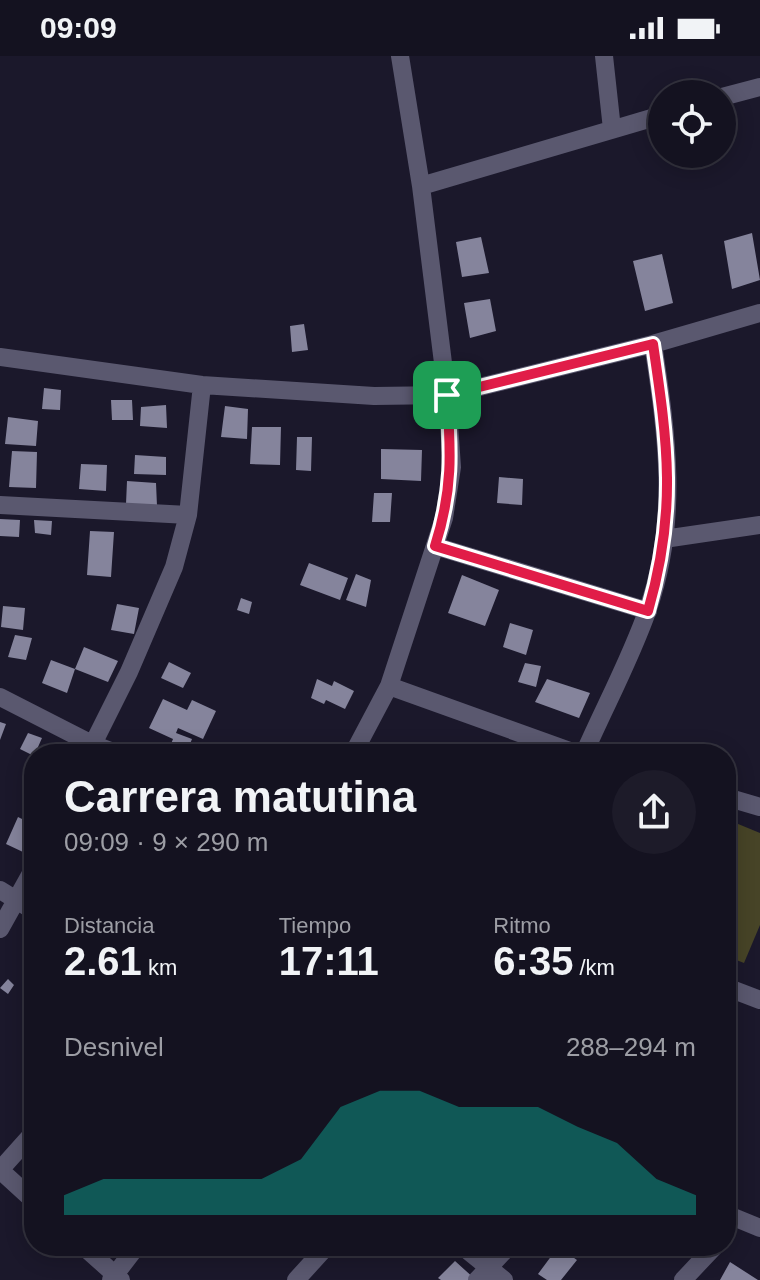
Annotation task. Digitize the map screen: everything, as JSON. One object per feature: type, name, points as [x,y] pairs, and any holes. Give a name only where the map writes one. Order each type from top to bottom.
[{"type":"street","points":[[358,744],[389,686],[444,518],[452,467],[447,395],[421,186],[400,56]]},
{"type":"street","points":[[604,56],[612,129]]},
{"type":"street","points":[[736,93],[760,87]]},
{"type":"street","points":[[421,186],[648,119]]},
{"type":"street","points":[[0,357],[202,385],[374,396],[447,395],[653,344],[760,313]]},
{"type":"street","points":[[586,744],[648,611],[664,539],[669,462],[653,344]]},
{"type":"street","points":[[92,744],[174,567],[188,515],[202,385]]},
{"type":"street","points":[[0,505],[188,515]]},
{"type":"street","points":[[664,539],[760,525]]},
{"type":"street","points":[[435,546],[648,611]]},
{"type":"street","points":[[389,686],[553,744]]},
{"type":"street","points":[[0,697],[81,744]]},
{"type":"street","points":[[736,800],[760,807]]},
{"type":"street","points":[[0,929],[8,902],[24,881]]},
{"type":"street","points":[[0,890],[8,902]]},
{"type":"street","points":[[736,991],[760,1000]]},
{"type":"street","points":[[24,1143],[0,1170],[24,1192]]},
{"type":"street","points":[[736,1218],[760,1228]]},
{"type":"street","points":[[93,1256],[115,1278],[130,1256]]},
{"type":"street","points":[[296,1280],[318,1256]]},
{"type":"street","points":[[470,1256],[483,1274],[504,1280]]},
{"type":"street","points":[[483,1274],[500,1256]]},
{"type":"street","points":[[683,1280],[706,1256]]},
{"type":"shaded area","points":[[736,823],[760,833],[760,925],[744,963],[736,960]]},
{"type":"building","points":[[752,233],[760,280],[732,289],[724,241]]},
{"type":"building","points":[[481,237],[489,273],[462,277],[456,242]]},
{"type":"building","points":[[662,254],[673,303],[645,311],[633,261]]},
{"type":"building","points":[[490,299],[496,331],[470,338],[464,303]]},
{"type":"building","points":[[304,324],[308,350],[292,352],[290,326]]},
{"type":"building","points":[[44,388],[61,390],[60,410],[42,409]]},
{"type":"building","points":[[111,400],[132,400],[133,420],[112,420]]},
{"type":"building","points":[[166,405],[167,428],[140,426],[141,407]]},
{"type":"building","points":[[225,406],[248,409],[247,439],[221,437]]},
{"type":"building","points":[[8,417],[38,421],[36,446],[5,444]]},
{"type":"building","points":[[252,427],[281,427],[280,465],[250,464]]},
{"type":"building","points":[[297,437],[312,437],[311,471],[296,470]]},
{"type":"building","points":[[381,449],[422,450],[421,481],[381,479]]},
{"type":"building","points":[[12,451],[37,452],[36,488],[9,487]]},
{"type":"building","points":[[135,455],[166,457],[166,475],[134,474]]},
{"type":"building","points":[[81,464],[107,465],[106,491],[79,489]]},
{"type":"building","points":[[499,477],[523,479],[522,505],[497,503]]},
{"type":"building","points":[[127,481],[156,483],[157,506],[126,504]]},
{"type":"building","points":[[374,493],[392,493],[390,522],[372,522]]},
{"type":"building","points":[[0,519],[20,520],[19,537],[0,536]]},
{"type":"building","points":[[34,520],[52,521],[51,535],[35,533]]},
{"type":"building","points":[[90,531],[114,532],[111,577],[87,575]]},
{"type":"building","points":[[309,563],[348,578],[340,600],[300,585]]},
{"type":"building","points":[[356,574],[371,580],[366,607],[346,600]]},
{"type":"building","points":[[462,575],[499,590],[485,626],[448,613]]},
{"type":"building","points":[[241,598],[252,602],[249,614],[237,610]]},
{"type":"building","points":[[117,604],[139,608],[134,634],[111,630]]},
{"type":"building","points":[[3,606],[25,608],[23,630],[1,627]]},
{"type":"building","points":[[510,623],[533,630],[526,655],[503,647]]},
{"type":"building","points":[[15,635],[32,638],[26,660],[8,657]]},
{"type":"building","points":[[84,647],[118,661],[108,682],[75,669]]},
{"type":"building","points":[[51,660],[75,669],[67,693],[42,683]]},
{"type":"building","points":[[169,662],[191,673],[183,688],[161,678]]},
{"type":"building","points":[[525,663],[541,666],[536,687],[518,682]]},
{"type":"building","points":[[317,679],[332,686],[334,681],[354,691],[345,709],[326,700],[324,704],[311,698]]},
{"type":"building","points":[[547,679],[590,693],[579,718],[535,702]]},
{"type":"building","points":[[163,699],[187,710],[192,700],[216,711],[203,739],[178,728],[176,733],[192,739],[190,744],[171,744],[173,739],[149,728]]},
{"type":"building","points":[[0,722],[6,724],[0,740]]},
{"type":"building","points":[[28,733],[42,738],[39,744],[24,744],[24,751],[20,749]]},
{"type":"building","points":[[18,817],[24,820],[23,852],[6,844]]},
{"type":"building","points":[[8,979],[14,985],[8,994],[0,988]]},
{"type":"building","points":[[551,1256],[571,1256],[577,1260],[561,1280],[547,1280],[538,1274]]},
{"type":"building","points":[[455,1261],[476,1280],[438,1278]]},
{"type":"building","points":[[730,1262],[758,1280],[720,1280]]},
{"type":"route","points":[[653,344],[669,462],[662,555],[648,611],[435,546],[444,518],[452,467],[447,395],[653,344]]}]
